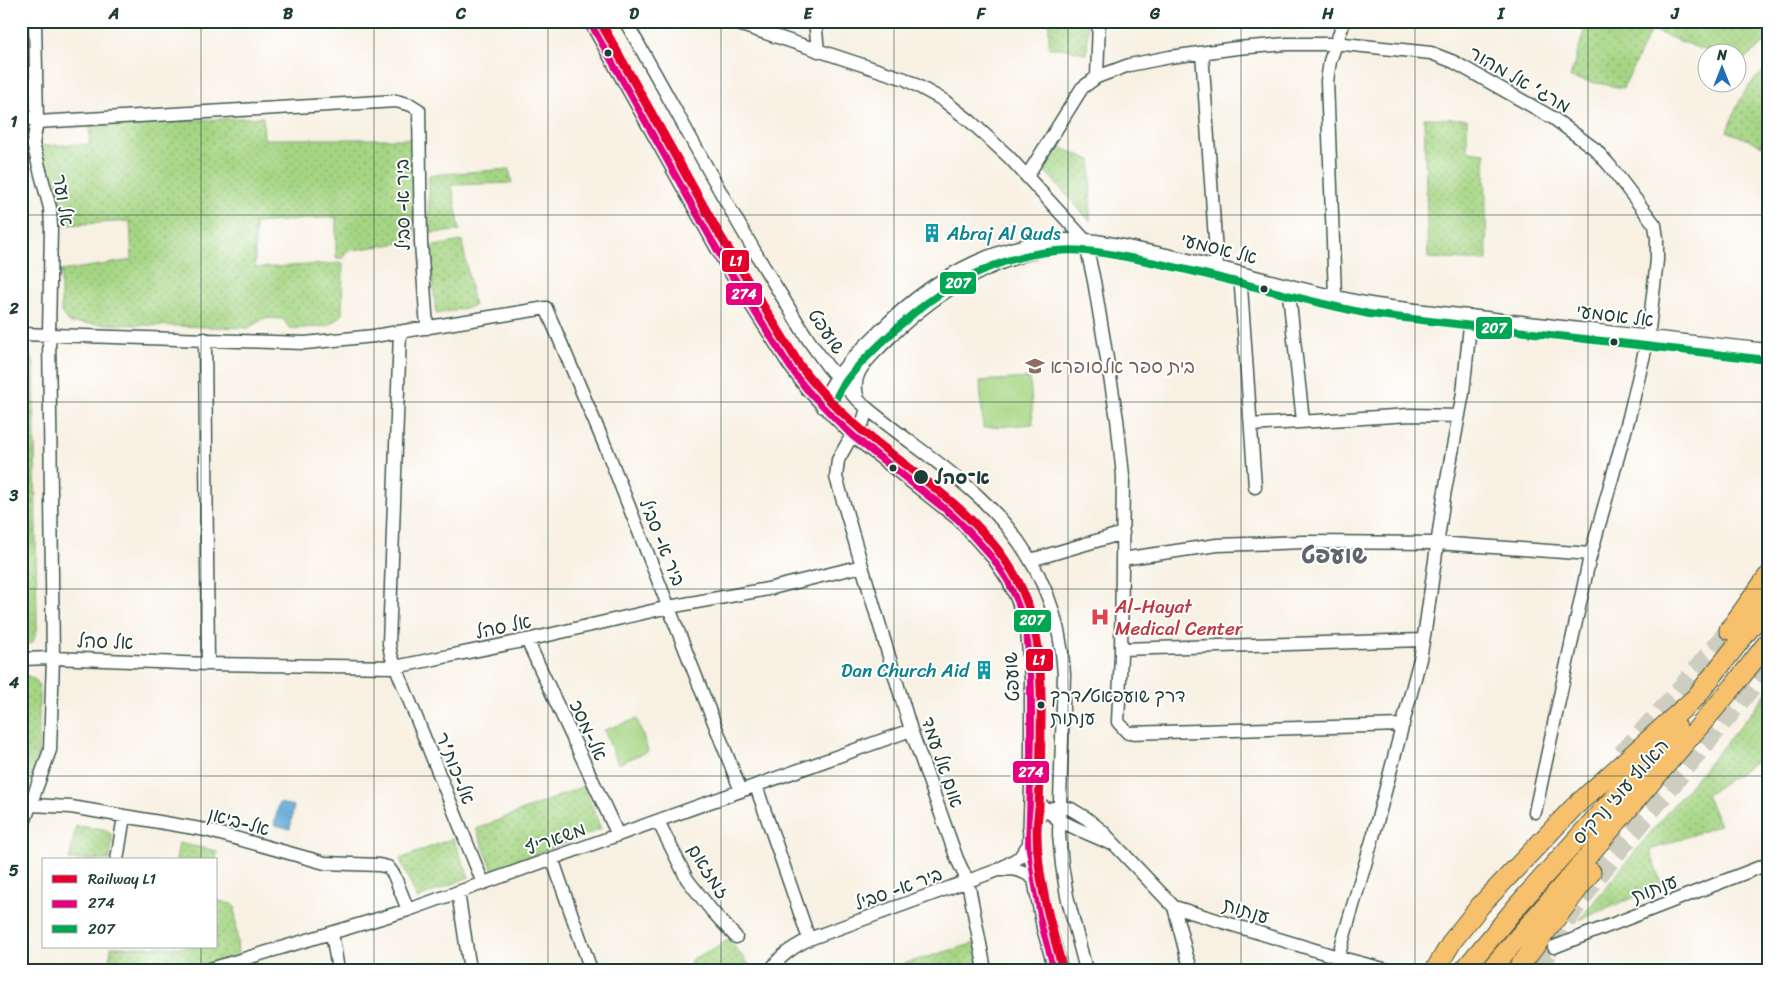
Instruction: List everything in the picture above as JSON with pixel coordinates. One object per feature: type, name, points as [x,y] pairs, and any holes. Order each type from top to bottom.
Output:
[{"type":"highway","points":[[1729,630],[1768,576]]},
{"type":"highway","points":[[1435,970],[1453,940],[1480,906],[1573,808],[1696,697],[1768,606]]},
{"type":"highway","name":"האלוף עוזי נרקיס","points":[[1464,970],[1518,905],[1676,729],[1726,668],[1768,606]]},
{"type":"highway","name":"האלוף עוזי נרקיס","points":[[1490,970],[1768,642]]},
{"type":"highway","points":[[1517,970],[1559,912],[1628,826],[1752,663]]},
{"type":"street","name":"אל וער","points":[[21,831],[50,750],[53,658],[49,334],[51,227],[50,208],[33,144],[37,122],[35,21]]},
{"type":"street","name":"שועפט","points":[[625,21],[757,257],[821,357],[862,404],[979,497],[1014,535],[1031,560],[1046,590],[1058,625],[1063,649],[1064,674],[1059,834],[1063,872],[1072,921],[1086,970]]},
{"type":"street","points":[[729,21],[905,80],[943,100],[970,121],[1027,176],[1085,240],[1094,281],[1117,420],[1123,476],[1121,650],[1118,722],[1128,733],[1403,725]]},
{"type":"street","points":[[815,21],[818,51]]},
{"type":"street","points":[[1097,77],[1099,21]]},
{"type":"street","points":[[1335,295],[1327,81],[1335,44],[1344,21]]},
{"type":"street","name":"שועפט","points":[[591,23],[730,272],[790,366],[807,389],[822,407],[852,435],[958,519],[994,559],[1008,580],[1018,601],[1027,631],[1030,652],[1031,786],[1029,844],[1043,928],[1055,970]]},
{"type":"street","name":"מרג' אל מהור","points":[[1027,176],[1082,88],[1097,77],[1129,65],[1202,53],[1287,44],[1335,44],[1431,54],[1454,62],[1553,118],[1595,149],[1610,166],[1655,225],[1657,260],[1648,338],[1629,417],[1591,554],[1535,812]]},
{"type":"street","points":[[1202,53],[1217,267]]},
{"type":"street","name":"ביר א- סביל","points":[[37,122],[396,101],[411,104],[419,110],[421,243],[427,328],[546,308],[606,448],[741,791]]},
{"type":"street","points":[[21,114],[37,122]]},
{"type":"street","points":[[822,407],[824,396],[837,377],[902,310],[940,280],[987,256],[1024,246],[1085,240]]},
{"type":"street","points":[[862,566],[836,477],[838,460],[852,435],[863,422],[862,404],[855,391],[856,379],[864,364],[909,318],[946,290],[974,274],[1034,252],[1085,240]]},
{"type":"street","name":"אל אסמעי","points":[[1085,240],[1171,255],[1370,304],[1648,338],[1768,350]]},
{"type":"street","points":[[1240,273],[1254,487]]},
{"type":"street","points":[[1288,285],[1304,421]]},
{"type":"street","points":[[1338,957],[1403,725],[1423,640],[1444,496],[1459,416],[1471,316]]},
{"type":"street","points":[[21,334],[305,343],[427,328]]},
{"type":"street","name":"אל-כות'ר","points":[[400,332],[389,644],[395,667],[483,883]]},
{"type":"street","points":[[205,339],[208,664]]},
{"type":"street","points":[[821,357],[830,360],[846,360],[858,355]]},
{"type":"street","points":[[1251,425],[1410,415],[1459,416]]},
{"type":"street","points":[[1031,560],[1123,533]]},
{"type":"street","points":[[1122,559],[1217,546],[1304,542],[1437,543],[1591,554]]},
{"type":"street","name":"אל סהל","points":[[21,659],[53,658],[208,664],[395,667],[527,640],[669,607],[768,588],[862,566]]},
{"type":"street","name":"אום אל עמד","points":[[862,566],[911,730],[957,859],[968,882],[985,970]]},
{"type":"street","name":"אל-מסכ","points":[[527,640],[618,835]]},
{"type":"street","points":[[1121,650],[1423,640]]},
{"type":"street","name":"משאריף","points":[[207,970],[408,910],[911,730]]},
{"type":"street","points":[[756,786],[809,939]]},
{"type":"street","points":[[1031,786],[1036,798],[1046,810],[1060,821],[1117,847]]},
{"type":"street","name":"אל-ביאן","points":[[31,805],[71,807],[206,830],[325,863],[388,867],[394,874],[408,910]]},
{"type":"street","points":[[1029,830],[1046,810],[1061,806],[1086,818],[1102,830],[1174,908],[1186,957],[1192,970]]},
{"type":"street","points":[[117,858],[124,816]]},
{"type":"street","name":"זמזאם","points":[[658,821],[688,879],[712,911],[736,937]]},
{"type":"street","name":"ביר א- סביל","points":[[771,970],[782,956],[809,939],[998,870],[1020,857],[1029,844]]},
{"type":"street","points":[[552,858],[591,970]]},
{"type":"street","name":"ענתות","points":[[1554,947],[1768,864]]},
{"type":"street","name":"ביר א- סביל","points":[[998,870],[1019,870],[1027,873],[1034,879]]},
{"type":"street","points":[[458,892],[470,970]]},
{"type":"street","name":"ענתות","points":[[1174,908],[1388,970]]},
{"type":"street","points":[[332,933],[338,970]]},
{"type":"green space","points":[[1049,21],[1088,21],[1087,54],[1063,48],[1049,48]]},
{"type":"green space","points":[[1591,21],[1739,21],[1768,28],[1768,40],[1746,58],[1746,42],[1696,42],[1696,47],[1651,30],[1623,88],[1570,78],[1584,31]]},
{"type":"green space","points":[[1768,68],[1768,148],[1727,131],[1742,96]]},
{"type":"green space","points":[[263,117],[264,139],[414,139],[414,241],[346,251],[344,258],[336,258],[336,217],[255,223],[255,268],[343,263],[342,315],[328,326],[290,329],[283,319],[265,318],[248,328],[69,323],[61,312],[61,271],[132,260],[130,221],[66,225],[56,186],[39,146],[89,144],[90,125]]},
{"type":"green space","points":[[1424,118],[1467,119],[1467,151],[1485,153],[1487,261],[1428,258]]},
{"type":"green space","points":[[1054,145],[1091,160],[1090,221],[1044,170]]},
{"type":"green space","points":[[509,169],[512,183],[452,185],[460,231],[428,233],[429,175]]},
{"type":"green space","points":[[462,241],[474,306],[436,314],[429,247]]},
{"type":"green space","points":[[21,351],[28,351],[34,363],[37,630],[33,642],[21,647]]},
{"type":"green space","points":[[1030,378],[1033,424],[983,428],[980,381]]},
{"type":"green space","points":[[21,676],[28,676],[37,681],[39,689],[39,742],[36,764],[21,802]]},
{"type":"green space","points":[[1768,690],[1768,754],[1706,795],[1720,825],[1650,850],[1662,886],[1579,920],[1753,711]]},
{"type":"green space","points":[[637,719],[648,751],[618,764],[604,730]]},
{"type":"green space","points":[[584,786],[601,829],[493,871],[476,829]]},
{"type":"green space","points":[[76,826],[104,829],[112,835],[110,858],[69,858]]},
{"type":"green space","points":[[453,838],[469,877],[417,899],[400,859]]},
{"type":"green space","points":[[179,843],[217,851],[216,858],[176,858]]},
{"type":"green space","points":[[218,901],[235,905],[238,957],[201,970],[108,970],[111,948],[218,948]]},
{"type":"green space","points":[[729,940],[751,967],[749,970],[690,970],[691,960]]},
{"type":"green space","points":[[975,943],[980,970],[882,970]]},
{"type":"water","points":[[279,803],[294,806],[290,829],[274,825]]},
{"type":"tunnel","points":[[1622,754],[1673,698],[1729,630]]},
{"type":"tunnel","points":[[1538,970],[1569,917],[1597,877],[1768,667]]},
{"type":"tunnel","points":[[1450,970],[1515,959],[1554,947]]},
{"type":"rail line","name":"L1","points":[[600,21],[718,232],[799,364],[823,394],[850,420],[962,511],[994,545],[1019,583],[1033,622],[1040,663],[1041,747],[1037,823],[1039,867],[1045,902],[1063,970]]},
{"type":"transit line","name":"274","points":[[590,21],[730,272],[790,366],[807,389],[852,435],[958,519],[994,559],[1008,580],[1018,601],[1027,631],[1031,678],[1029,844],[1043,928],[1055,970]]},
{"type":"transit line","name":"207","points":[[1065,967],[1048,905],[1040,858],[1040,677],[1036,634],[1024,593],[1015,573],[1003,554],[965,512],[877,442],[834,404],[853,372],[916,311],[953,286],[992,266],[1035,254],[1069,250],[1116,255],[1178,268],[1369,314],[1767,360]]},
{"type":"place","name":"Abraj Al Quds","points":[[932,233]]},
{"type":"place","name":"בית ספר אלסופרא","points":[[1035,366]]},
{"type":"place","name":"א־סהל","points":[[921,477]]},
{"type":"place","name":"Al-Hayat Medical Center","points":[[1100,617]]},
{"type":"place","name":"Dan Church Aid","points":[[984,670]]},
{"type":"place","name":"דרך שועפאט/דרך ענתות","points":[[1041,705]]},
{"type":"district","name":"שועפט","points":[[1334,555]]}]
